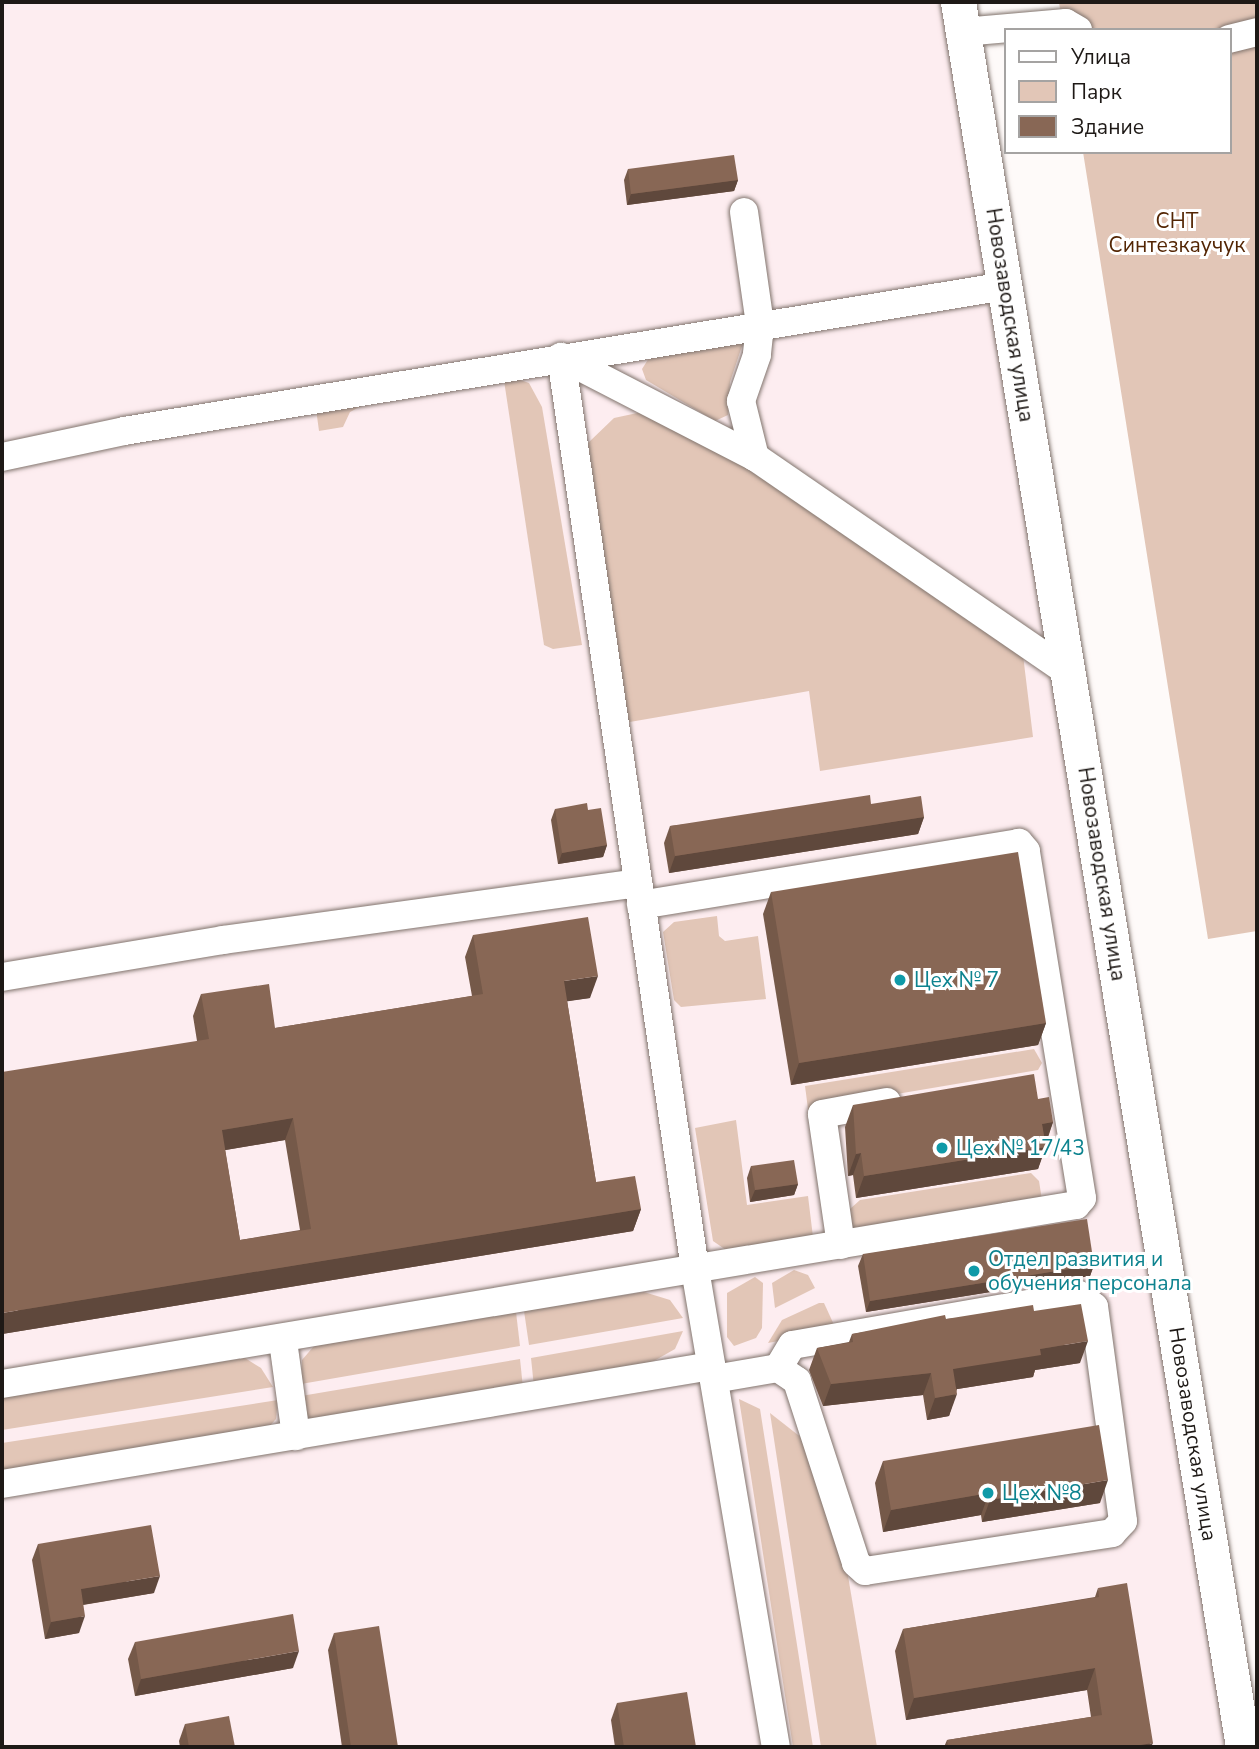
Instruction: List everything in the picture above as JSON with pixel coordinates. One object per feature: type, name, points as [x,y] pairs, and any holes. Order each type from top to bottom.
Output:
[{"type":"main road","name":"Новозаводская улица","points":[[961,17],[1243,1747]]},
{"type":"street","points":[[961,17],[1066,23],[1075,28]]},
{"type":"street","points":[[1231,38],[1257,32]]},
{"type":"street","points":[[744,212],[760,325],[757,355],[741,401],[755,457]]},
{"type":"street","points":[[2,457],[124,430],[1006,286]]},
{"type":"street","points":[[561,357],[755,457],[1069,673]]},
{"type":"street","points":[[561,357],[695,1269],[776,1747]]},
{"type":"street","points":[[2,977],[223,940],[639,894],[1019,844],[1026,851],[1049,1074],[1082,1198],[1076,1205],[283,1341],[2,1384]]},
{"type":"street","points":[[841,1245],[822,1114],[915,1097]]},
{"type":"street","points":[[2,1484],[712,1373],[778,1368],[797,1381],[856,1563],[865,1571],[1112,1533],[1123,1521],[1094,1307],[1079,1294],[792,1345],[778,1368]]},
{"type":"street","points":[[283,1341],[296,1436]]},
{"type":"shaded area","points":[[2,2],[958,2],[1226,1747],[2,1747]]},
{"type":"green space","name":"СНТ Синтезкаучук","points":[[1059,2],[1257,2],[1257,931],[1208,939],[1083,154],[1231,154],[1231,28],[1063,28]]},
{"type":"green space","points":[[743,343],[730,382],[728,415],[715,421],[646,380],[642,369],[649,358]]},
{"type":"green space","points":[[503,374],[529,383],[542,407],[582,645],[553,649],[544,645]]},
{"type":"green space","points":[[371,401],[350,412],[343,427],[319,431],[316,409]]},
{"type":"green space","points":[[642,412],[735,461],[1013,641],[1023,655],[1033,737],[820,771],[809,691],[624,723],[588,443],[614,418]]},
{"type":"green space","points":[[717,916],[719,936],[725,941],[758,936],[766,999],[681,1007],[674,1000],[663,932],[674,922]]},
{"type":"green space","points":[[1034,1049],[1042,1063],[1038,1070],[808,1109],[805,1086]]},
{"type":"green space","points":[[736,1120],[747,1205],[808,1196],[813,1237],[726,1250],[713,1241],[695,1128]]},
{"type":"green space","points":[[1031,1173],[1039,1181],[1042,1200],[853,1229],[850,1209],[860,1200]]},
{"type":"green space","points":[[794,1270],[808,1275],[815,1288],[775,1308],[772,1283]]},
{"type":"green space","points":[[755,1277],[763,1283],[762,1328],[756,1338],[734,1346],[727,1337],[727,1293]]},
{"type":"green space","points":[[644,1292],[670,1300],[683,1318],[529,1345],[524,1311]]},
{"type":"green space","points":[[824,1303],[835,1327],[831,1331],[768,1343],[782,1320]]},
{"type":"green space","points":[[516,1312],[520,1346],[301,1384],[302,1360],[314,1346]]},
{"type":"green space","points":[[683,1331],[675,1349],[645,1366],[534,1387],[531,1358]]},
{"type":"green space","points":[[245,1358],[261,1368],[273,1387],[2,1430],[2,1397]]},
{"type":"green space","points":[[520,1359],[523,1388],[309,1421],[304,1415],[301,1396]]},
{"type":"green space","points":[[739,1399],[760,1409],[813,1747],[793,1747]]},
{"type":"green space","points":[[278,1400],[276,1419],[267,1429],[2,1471],[2,1443]]},
{"type":"green space","points":[[770,1413],[807,1442],[848,1576],[877,1747],[821,1747]]},
{"type":"building","points":[[734,155],[738,180],[631,194],[628,169]]},
{"type":"building","points":[[870,795],[871,804],[921,796],[924,817],[675,856],[670,826]]},
{"type":"building","points":[[587,803],[588,810],[601,808],[607,845],[562,853],[555,809]]},
{"type":"building","name":"Цех № 7","points":[[1018,852],[1046,1023],[799,1063],[771,892]]},
{"type":"building","points":[[588,917],[598,976],[564,981],[596,1182],[635,1176],[641,1209],[2,1313],[2,1072],[209,1039],[201,994],[269,984],[275,1028],[483,994],[473,935]],"holes":[[[293,1118],[311,1229],[240,1240],[222,1130]]]},
{"type":"building","name":"Цех № 17/43","points":[[1034,1074],[1038,1099],[1049,1097],[1053,1122],[1042,1124],[1046,1147],[864,1176],[861,1153],[856,1154],[853,1105]]},
{"type":"building","points":[[794,1160],[798,1184],[755,1190],[751,1166]]},
{"type":"building","name":"Отдел развития и обучения персонала","points":[[1087,1219],[1094,1265],[870,1301],[863,1254]]},
{"type":"building","points":[[1081,1304],[1088,1341],[1040,1349],[1041,1355],[953,1369],[957,1394],[935,1398],[931,1373],[831,1384],[817,1348],[853,1342],[852,1334],[945,1315],[946,1319],[1033,1305],[1034,1311]]},
{"type":"building","points":[[1099,1425],[1108,1480],[990,1500],[989,1493],[891,1510],[883,1461]]},
{"type":"building","points":[[151,1525],[160,1576],[81,1589],[85,1616],[51,1622],[38,1544]]},
{"type":"building","points":[[1127,1583],[1153,1743],[1127,1747],[948,1747],[947,1740],[1102,1715],[1095,1668],[914,1698],[903,1629],[1099,1597],[1098,1588]]},
{"type":"building","points":[[293,1614],[299,1651],[141,1679],[135,1642]]},
{"type":"building","points":[[379,1626],[398,1747],[351,1747],[334,1633]]},
{"type":"building","points":[[687,1692],[696,1747],[624,1747],[617,1703]]},
{"type":"building","points":[[229,1716],[235,1747],[189,1747],[185,1724]]},
{"type":"place","name":"Цех № 7","points":[[900,980]]},
{"type":"place","name":"Цех № 17/43","points":[[942,1148]]},
{"type":"place","name":"Отдел развития и обучения персонала","points":[[974,1271]]},
{"type":"place","name":"Цех №8","points":[[988,1493]]}]
